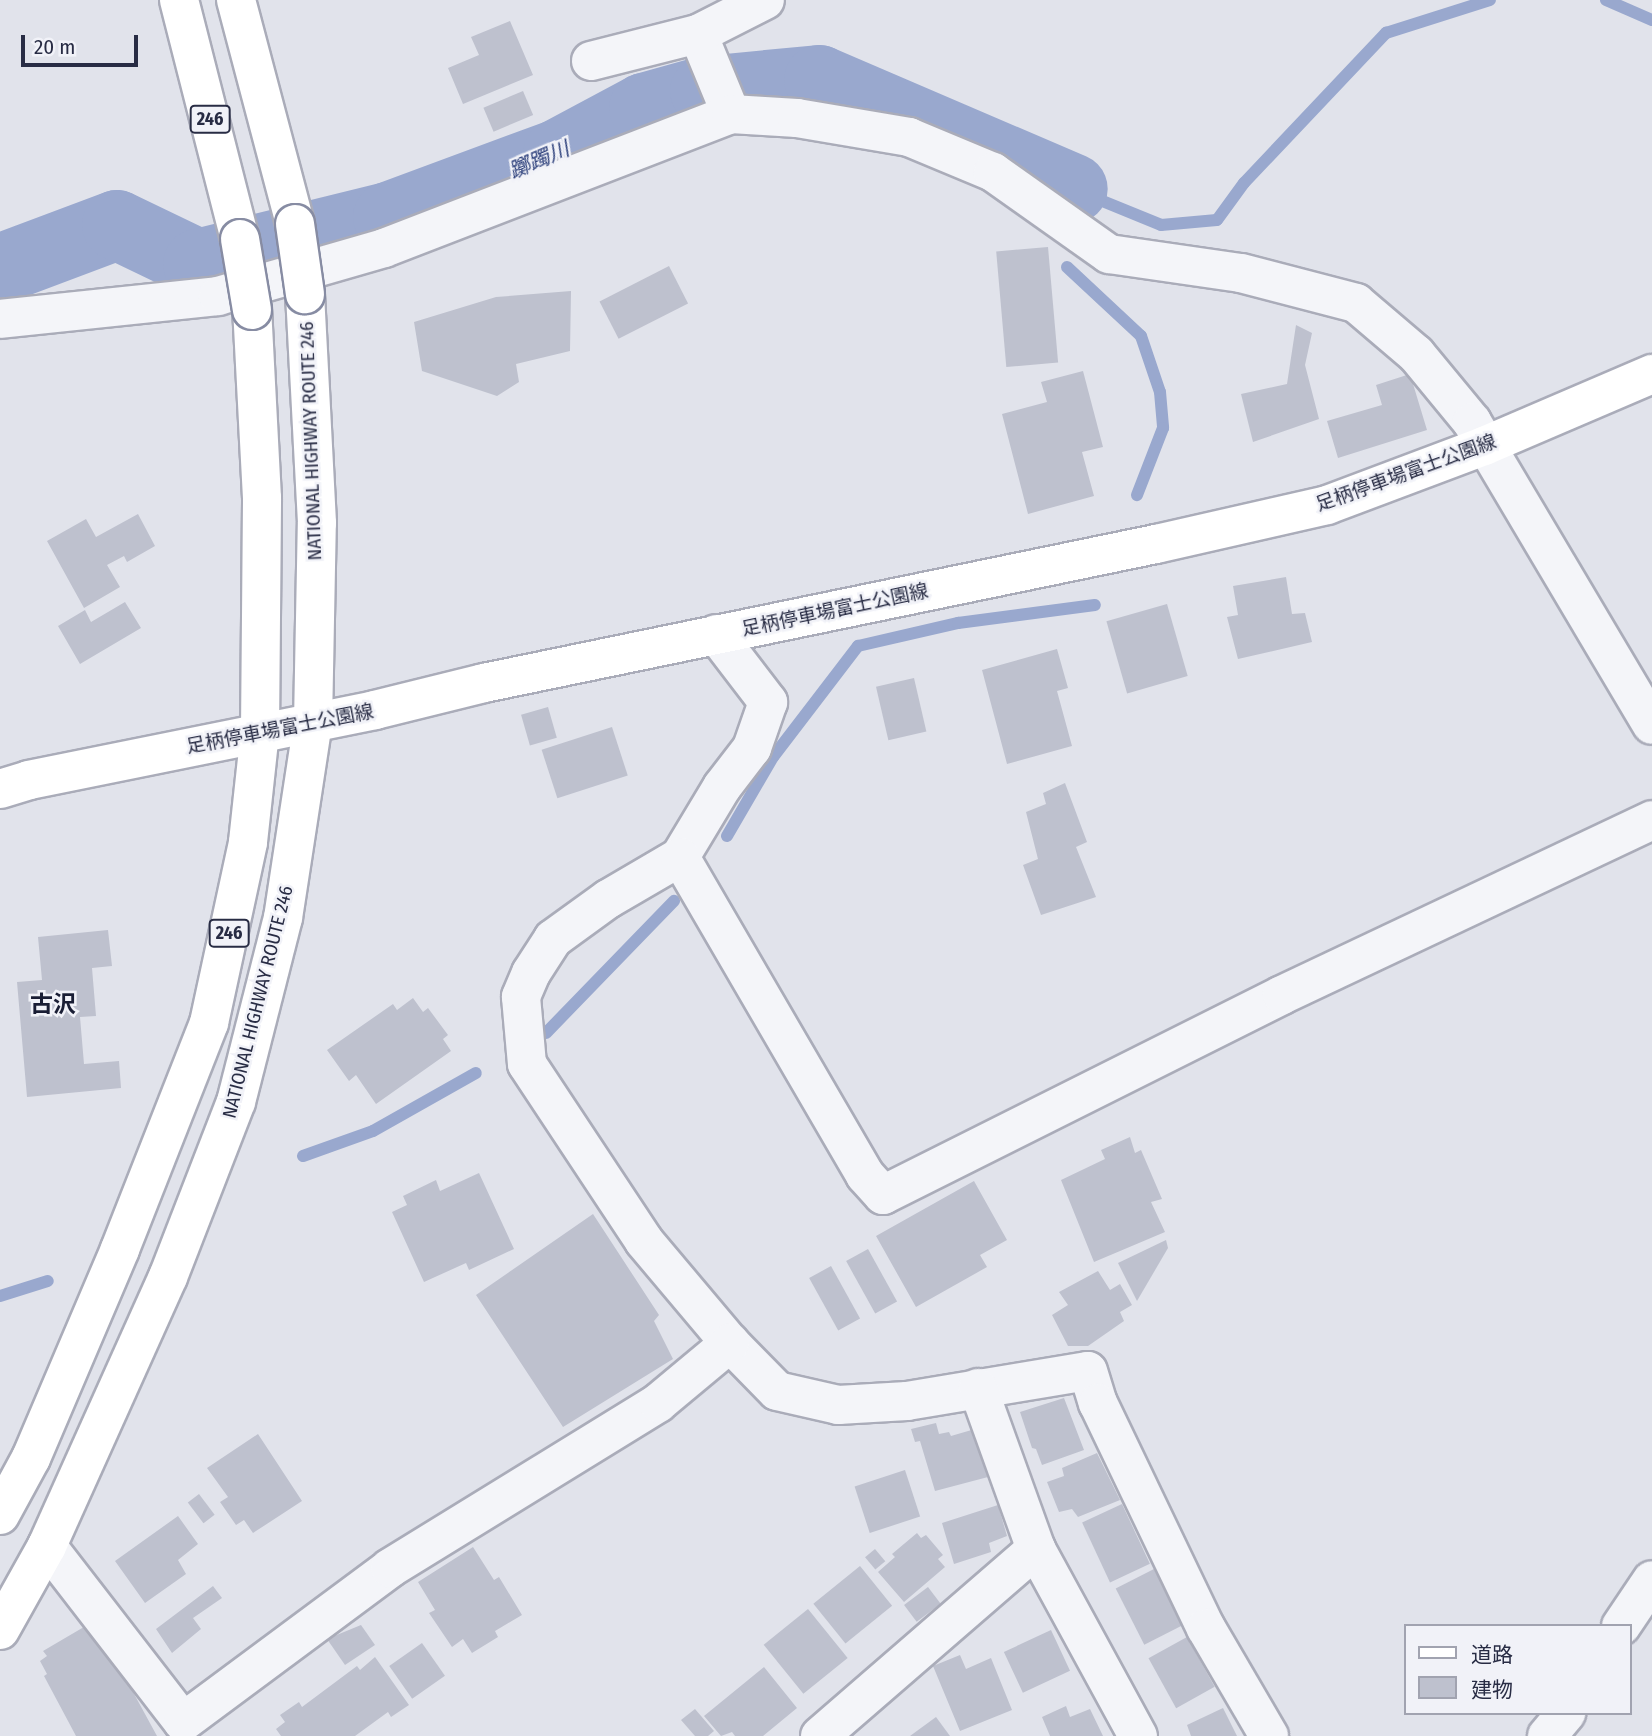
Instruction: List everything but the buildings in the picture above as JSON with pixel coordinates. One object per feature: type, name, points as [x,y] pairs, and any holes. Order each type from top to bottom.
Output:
[{"type":"main road","name":"246","points":[[0,1515],[30,1458],[120,1249],[209,1023],[248,842],[260,732],[262,498],[252,310],[240,239],[179,0]]},
{"type":"main road","name":"NATIONAL HIGHWAY ROUTE 246","points":[[0,1630],[47,1546],[168,1277],[236,1102],[283,918],[313,723],[317,523],[305,294],[295,225],[236,0]]},
{"type":"main road","name":"足柄停車場富士公園線","points":[[0,789],[29,780],[313,723],[484,683],[1156,544],[1327,505],[1484,446],[1652,373]]},
{"type":"street","points":[[591,61],[698,34],[765,0]]},
{"type":"street","points":[[698,34],[731,114]]},
{"type":"street","points":[[0,319],[219,296],[384,248],[731,114],[797,118],[909,137],[993,172],[1109,254],[1241,272],[1356,303],[1416,354],[1472,422],[1652,725]]},
{"type":"street","points":[[716,634],[768,702],[752,748],[722,787],[680,858],[608,899],[552,939],[531,972],[521,997],[527,1064],[644,1241],[730,1343],[777,1391],[838,1405],[950,1396],[978,1388],[1088,1371],[1098,1403],[1206,1628],[1269,1736]]},
{"type":"street","points":[[680,858],[865,1175],[883,1195],[1282,995],[1652,820]]},
{"type":"street","points":[[47,1546],[183,1722],[390,1568],[658,1403],[730,1343]]},
{"type":"street","points":[[978,1388],[1036,1549],[1138,1736]]},
{"type":"street","points":[[820,1736],[1036,1549]]},
{"type":"street","points":[[1622,1624],[1652,1580]]},
{"type":"street","points":[[1547,1736],[1564,1715]]},
{"type":"waterway","points":[[1073,189],[1161,225],[1217,220],[1244,183],[1386,33],[1490,0]]},
{"type":"waterway","points":[[1606,0],[1652,20]]},
{"type":"waterway","name":"躑躅川","points":[[0,269],[117,225],[198,264],[388,217],[558,154],[644,108],[705,91],[819,80],[1073,189]]},
{"type":"waterway","points":[[1067,267],[1141,336],[1160,392],[1163,428],[1137,495]]},
{"type":"waterway","points":[[727,836],[773,757],[858,646],[958,623],[1095,605]]},
{"type":"waterway","points":[[546,1033],[674,901]]},
{"type":"waterway","points":[[303,1156],[373,1131],[476,1073]]},
{"type":"waterway","points":[[0,1296],[48,1281]]},
{"type":"district","name":"古沢","points":[[53,1004]]}]
